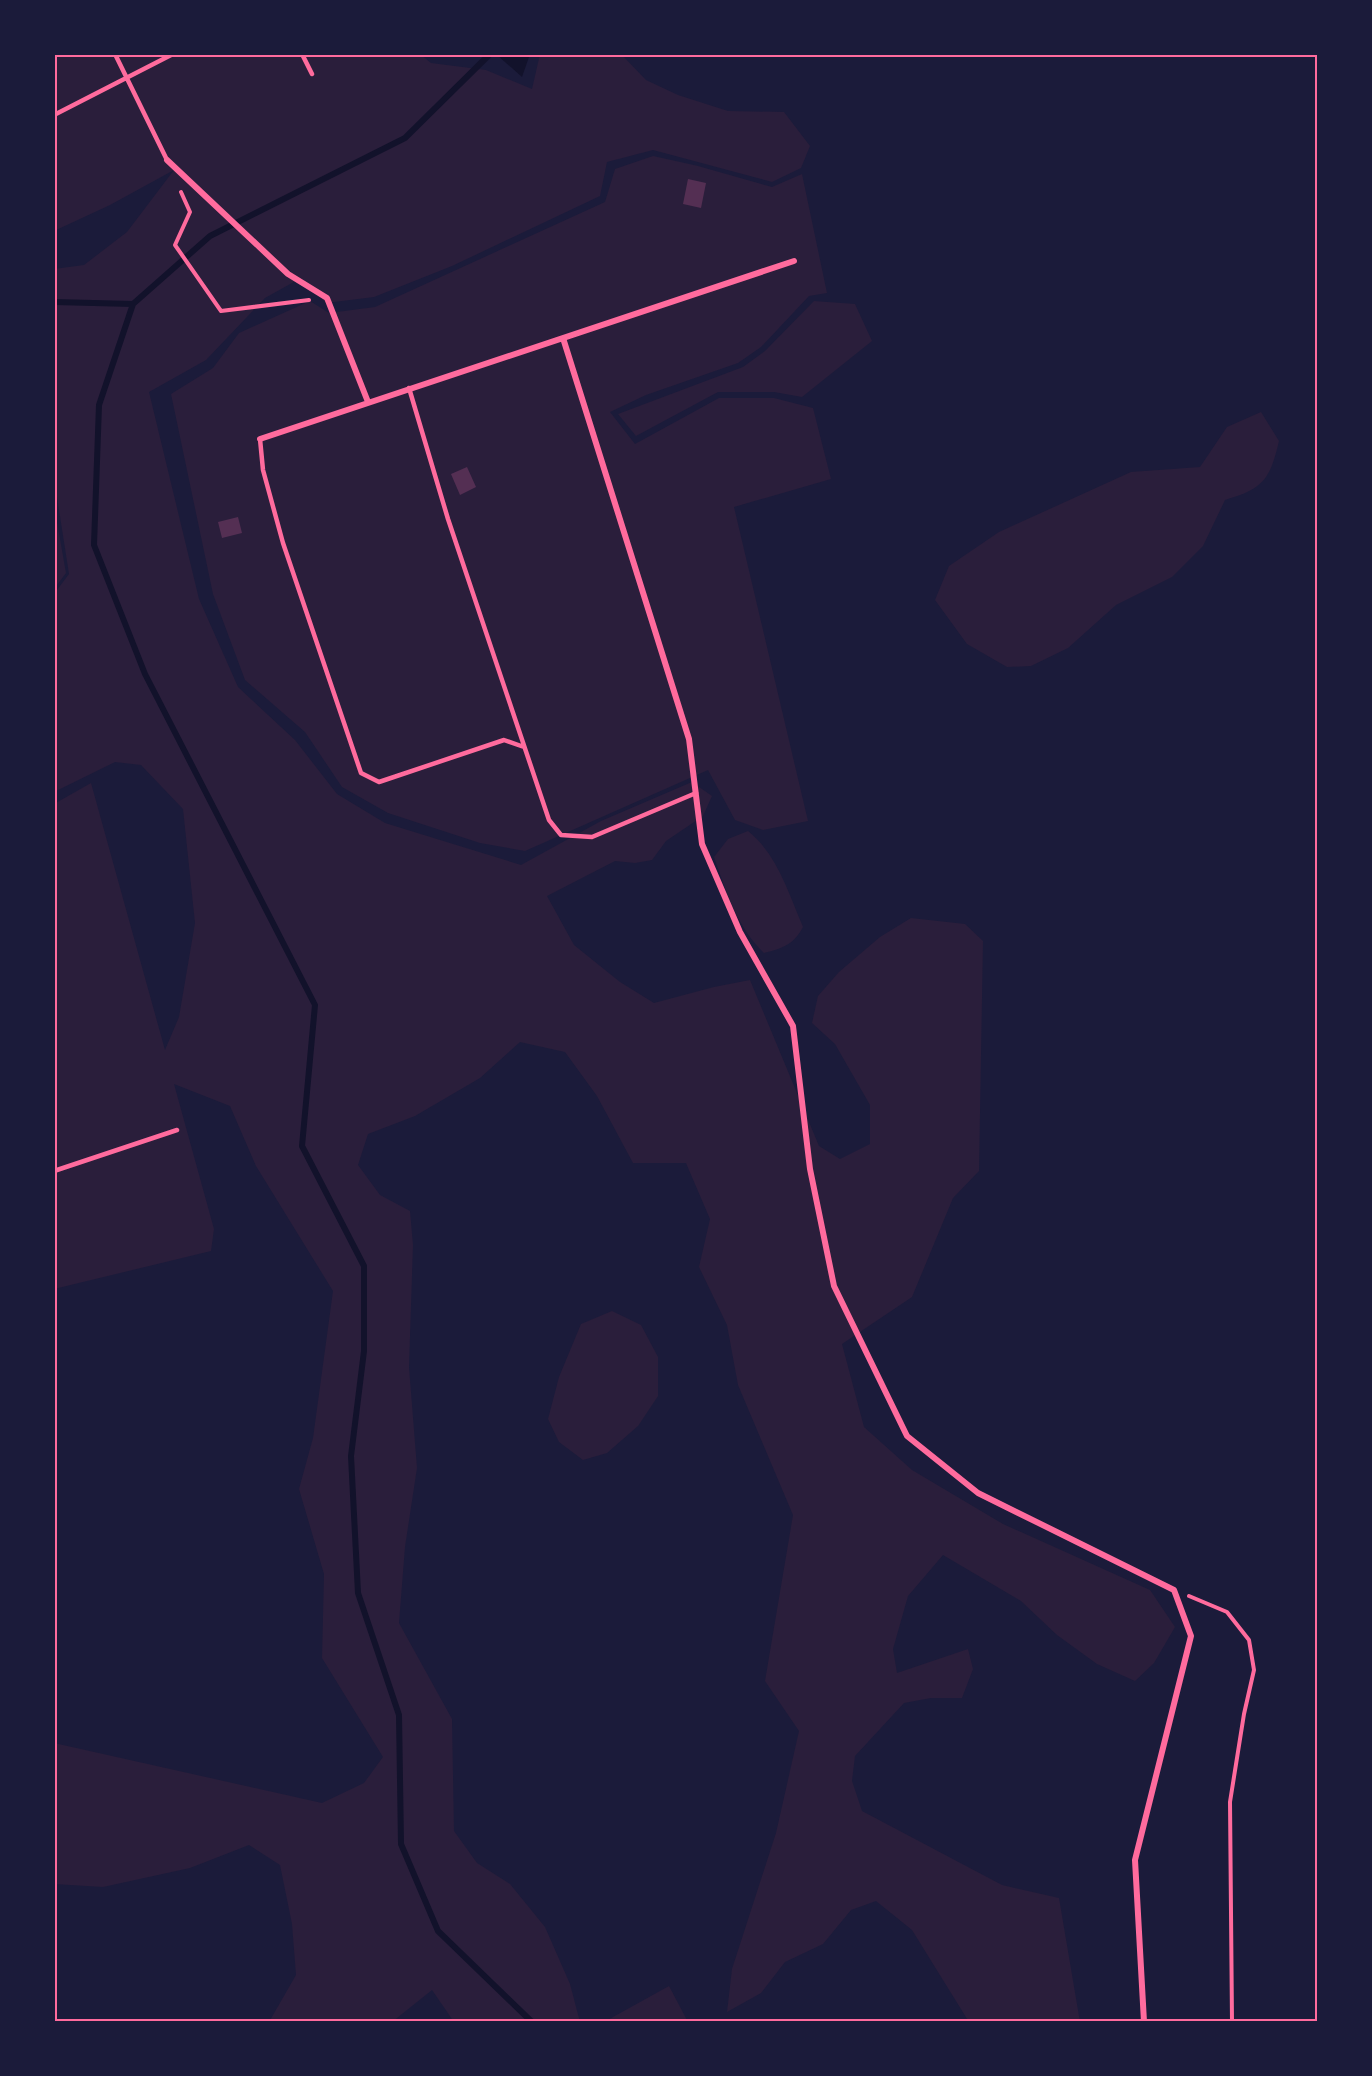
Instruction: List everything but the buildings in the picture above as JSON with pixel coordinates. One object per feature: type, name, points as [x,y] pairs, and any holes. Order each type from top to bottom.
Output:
[{"type":"street","points":[[167,160],[288,274],[327,298],[368,402]]},
{"type":"street","points":[[260,439],[794,261]]},
{"type":"street","points":[[563,338],[689,739],[702,844],[740,932],[793,1026],[810,1169],[834,1286],[907,1436],[978,1493],[1174,1590],[1191,1636],[1135,1860],[1144,2022]]},
{"type":"lane","points":[[115,54],[167,160]]},
{"type":"lane","points":[[54,115],[173,54]]},
{"type":"lane","points":[[302,54],[312,74]]},
{"type":"lane","points":[[409,388],[448,519],[549,820],[561,835],[592,837],[696,793]]},
{"type":"lane","points":[[260,439],[263,470],[283,543],[361,773],[379,782],[504,740],[524,747]]},
{"type":"lane","points":[[54,1171],[177,1130]]},
{"type":"path","points":[[167,160],[190,212],[175,245],[221,310],[327,298]]},
{"type":"path","points":[[1174,1590],[1227,1612],[1249,1640],[1254,1670],[1244,1714],[1230,1802],[1232,2022]]},
{"type":"shaded area","points":[[54,54],[420,54],[431,63],[486,70],[532,89],[540,54],[621,54],[646,80],[678,95],[728,111],[784,112],[810,146],[801,168],[772,182],[653,150],[607,162],[600,196],[452,266],[374,297],[326,303],[301,278],[265,298],[206,360],[149,392],[199,599],[238,687],[295,740],[337,794],[385,823],[521,865],[601,821],[692,782],[712,796],[703,816],[666,841],[652,860],[635,863],[615,861],[547,896],[574,945],[620,982],[654,1003],[750,980],[819,1146],[840,1159],[870,1144],[870,1105],[835,1044],[812,1023],[818,996],[839,972],[880,937],[911,918],[965,924],[983,941],[979,1171],[953,1198],[912,1297],[842,1344],[864,1427],[912,1470],[1003,1524],[1150,1590],[1175,1627],[1154,1663],[1135,1681],[1097,1664],[1057,1635],[1021,1601],[943,1555],[908,1596],[893,1649],[897,1673],[968,1649],[973,1669],[962,1698],[931,1698],[904,1703],[855,1756],[852,1781],[862,1811],[1002,1885],[1059,1898],[1080,2022],[969,2022],[912,1930],[876,1901],[851,1910],[823,1944],[785,1962],[761,1993],[727,2012],[732,1969],[776,1833],[799,1731],[765,1681],[793,1515],[738,1385],[727,1325],[699,1267],[710,1219],[686,1163],[633,1163],[597,1096],[565,1052],[520,1042],[480,1078],[415,1116],[368,1134],[358,1165],[380,1195],[410,1211],[413,1245],[409,1367],[417,1468],[405,1547],[399,1623],[452,1719],[454,1831],[477,1863],[510,1884],[545,1927],[570,1984],[580,2022],[454,2022],[432,1990],[392,2022],[269,2022],[296,1975],[292,1924],[280,1865],[249,1845],[190,1868],[103,1887],[54,1884],[54,1743],[322,1803],[364,1783],[383,1757],[322,1658],[324,1574],[299,1489],[313,1438],[333,1291],[256,1166],[230,1106],[174,1084],[214,1229],[211,1251],[54,1289],[54,804],[91,783],[165,1050],[179,1017],[195,923],[183,809],[141,765],[115,762],[54,792],[54,594],[69,574],[54,478],[54,269],[84,265],[127,232],[174,170],[110,205],[54,231]]},
{"type":"shaded area","points":[[496,54],[530,54],[522,77]]},
{"type":"shaded area","points":[[653,156],[772,187],[802,174],[827,293],[809,296],[761,347],[738,363],[646,395],[610,412],[635,444],[719,398],[774,398],[813,408],[831,479],[734,507],[808,821],[763,830],[735,820],[708,770],[525,851],[480,843],[388,813],[342,787],[305,732],[245,680],[213,594],[171,394],[213,368],[239,333],[310,301],[329,313],[375,307],[605,202],[615,169]]},
{"type":"shaded area","points":[[814,301],[855,304],[872,341],[802,397],[774,392],[718,392],[636,436],[618,414],[743,367],[765,351]]},
{"type":"shaded area","points":[[1261,412],[1279,441],[1272,465],[1263,481],[1249,491],[1225,500],[1203,546],[1172,577],[1116,605],[1068,648],[1031,666],[1007,667],[967,644],[935,600],[949,566],[999,532],[1131,472],[1200,467],[1227,427]]},
{"type":"shaded area","points":[[54,505],[66,573],[54,589]]},
{"type":"shaded area","points":[[748,831],[767,851],[774,863],[803,927],[796,938],[788,944],[764,953],[739,920],[714,857],[728,839]]},
{"type":"shaded area","points":[[612,1311],[641,1325],[658,1357],[658,1396],[638,1426],[607,1453],[583,1460],[559,1442],[548,1419],[559,1377],[581,1324]]},
{"type":"shaded area","points":[[669,1986],[688,2022],[604,2022]]},
{"type":"waterway","points":[[490,54],[405,138],[210,236],[133,304],[99,405],[94,545],[145,674],[315,1005],[302,1146],[364,1266],[364,1351],[351,1456],[358,1593],[399,1715],[401,1844],[438,1931],[532,2022]]},
{"type":"waterway","points":[[54,302],[133,304]]}]
